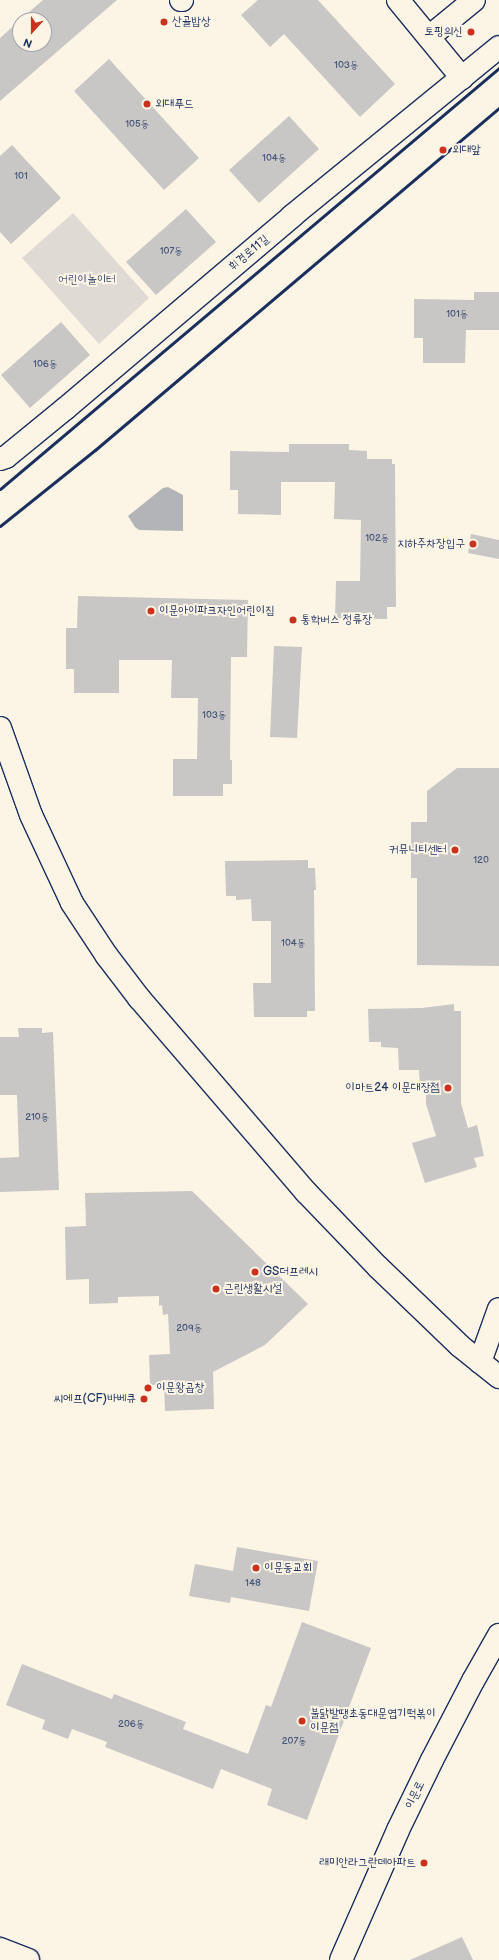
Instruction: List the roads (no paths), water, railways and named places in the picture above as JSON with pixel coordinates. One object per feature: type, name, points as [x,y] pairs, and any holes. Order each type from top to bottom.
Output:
[{"type":"street","points":[[398,0],[462,78]]},
{"type":"street","points":[[429,37],[474,0]]},
{"type":"street","name":"휘경로11길","points":[[0,459],[6,457],[66,408],[292,216],[499,47]]},
{"type":"street","points":[[0,728],[31,815],[72,903],[107,956],[139,998],[306,1192],[384,1272],[460,1346],[499,1377]]},
{"type":"street","points":[[480,1362],[499,1309]]},
{"type":"street","name":"이문로","points":[[341,1960],[398,1830],[428,1767],[499,1635]]},
{"type":"street","points":[[0,1949],[28,1960]]},
{"type":"railway","points":[[0,489],[499,68]]},
{"type":"railway","points":[[0,526],[95,450],[499,108]]},
{"type":"place","name":"산골밥상","points":[[164,22]]},
{"type":"place","name":"토핑의신","points":[[471,32]]},
{"type":"place","name":"외대푸드","points":[[147,104]]},
{"type":"place","name":"외대앞","points":[[443,150]]},
{"type":"place","name":"지하주차장입구","points":[[473,544]]},
{"type":"place","name":"이문아이파크자인어린이집","points":[[151,611]]},
{"type":"place","name":"통학버스 정류장","points":[[293,620]]},
{"type":"place","name":"커뮤니티센터","points":[[455,850]]},
{"type":"place","name":"이마트24 이문대장점","points":[[448,1088]]},
{"type":"place","name":"GS더프레시","points":[[255,1272]]},
{"type":"place","name":"근린생활시설","points":[[216,1289]]},
{"type":"place","name":"이문왕곱창","points":[[148,1388]]},
{"type":"place","name":"씨에프(CF)바베큐","points":[[144,1399]]},
{"type":"place","name":"이문동교회","points":[[256,1568]]},
{"type":"place","name":"불닭발땡초동대문엽기떡볶이 이문점","points":[[302,1721]]},
{"type":"place","name":"래미안라그란데아파트","points":[[424,1863]]},
{"type":"park label","name":"어린이놀이터","points":[[87,280]]}]
